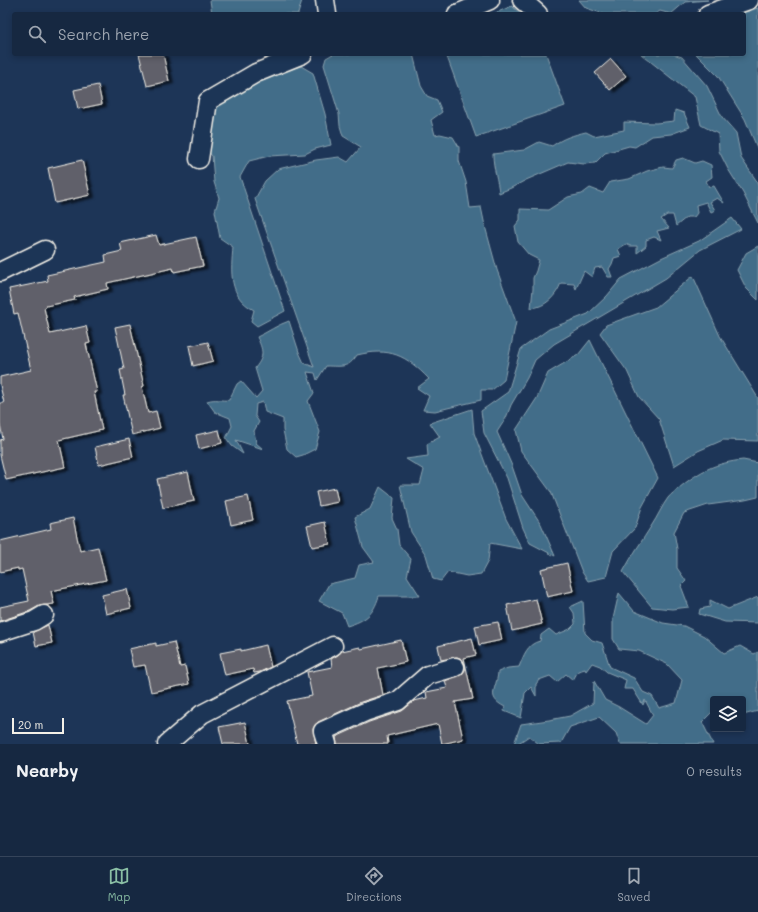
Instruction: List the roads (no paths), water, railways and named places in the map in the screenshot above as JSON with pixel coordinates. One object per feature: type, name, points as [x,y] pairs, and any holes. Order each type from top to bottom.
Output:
[{"type":"street","points":[[325,0],[327,12]]},
{"type":"street","points":[[462,12],[490,0]]},
{"type":"street","points":[[522,0],[536,12]]},
{"type":"street","points":[[714,12],[749,0]]},
{"type":"street","points":[[199,159],[208,101],[256,73],[299,56]]},
{"type":"street","points":[[0,272],[45,250]]},
{"type":"street","points":[[0,632],[34,621],[44,615]]},
{"type":"street","points":[[167,744],[202,714],[333,646]]},
{"type":"street","points":[[327,744],[323,731],[365,712],[398,701],[428,675],[455,667]]},
{"type":"water","points":[[210,0],[302,0],[299,12],[212,12]]},
{"type":"water","points":[[579,0],[708,0],[685,2],[673,12],[598,12],[586,8]]},
{"type":"water","points":[[512,6],[519,12],[498,12]]},
{"type":"water","points":[[758,8],[758,150],[745,119],[718,76],[698,56],[746,56],[745,12]]},
{"type":"water","points":[[330,56],[414,56],[421,86],[427,96],[437,100],[442,112],[431,120],[435,135],[440,134],[453,137],[459,147],[459,161],[466,182],[470,208],[481,207],[497,270],[516,322],[504,380],[492,390],[481,390],[481,400],[435,411],[423,410],[429,396],[417,388],[429,379],[413,364],[397,355],[388,353],[379,352],[357,355],[347,365],[326,366],[317,380],[315,373],[307,372],[314,393],[308,401],[320,432],[315,449],[296,457],[287,449],[283,430],[283,419],[265,412],[263,402],[256,404],[255,416],[259,422],[254,431],[256,443],[263,449],[236,440],[243,454],[232,446],[226,438],[232,426],[230,418],[215,412],[207,401],[229,400],[237,384],[241,381],[256,398],[262,391],[255,368],[262,356],[262,349],[257,337],[280,324],[289,321],[304,363],[314,367],[255,199],[265,181],[278,169],[316,160],[339,157],[348,162],[361,147],[343,136],[339,114],[324,65],[326,58]]},
{"type":"water","points":[[447,56],[547,56],[565,106],[476,137]]},
{"type":"water","points":[[644,56],[682,57],[707,86],[722,117],[736,133],[741,158],[756,180],[758,186],[758,223],[719,151],[718,134],[701,125],[695,97]]},
{"type":"water","points":[[301,66],[313,73],[325,114],[331,145],[315,149],[305,154],[269,156],[249,161],[240,177],[285,311],[257,326],[251,321],[254,310],[239,298],[235,291],[232,274],[233,247],[220,238],[215,211],[219,198],[214,182],[212,156],[203,145],[201,125],[218,103],[256,78]]},
{"type":"water","points":[[675,110],[684,113],[690,127],[671,134],[652,136],[635,147],[629,146],[605,153],[595,163],[584,164],[568,162],[499,193],[493,154],[524,150],[539,142],[552,146],[568,137],[586,132],[594,136],[624,130],[624,122],[656,123],[674,121]]},
{"type":"water","points":[[683,158],[695,163],[702,161],[711,165],[712,177],[706,181],[709,187],[714,186],[724,203],[717,198],[710,202],[715,210],[711,212],[706,202],[696,205],[697,213],[694,217],[687,217],[676,226],[673,215],[667,215],[661,219],[669,228],[657,231],[661,240],[654,237],[646,240],[646,246],[637,253],[637,246],[630,246],[626,244],[618,249],[621,256],[614,258],[609,269],[612,277],[608,277],[602,267],[595,268],[592,277],[584,271],[576,289],[574,284],[561,283],[550,300],[541,306],[531,308],[533,278],[539,260],[529,255],[518,242],[515,226],[520,220],[520,209],[548,210],[568,197],[582,194],[590,188],[603,193],[610,182],[629,179],[647,171],[663,167],[672,168],[676,160]]},
{"type":"water","points":[[732,218],[741,229],[700,250],[666,278],[554,344],[535,360],[527,378],[511,405],[506,418],[497,432],[512,466],[522,495],[541,524],[555,556],[530,543],[523,528],[507,478],[484,433],[481,411],[508,392],[521,349],[549,329],[588,314],[607,296],[621,279],[661,258],[699,241]]},
{"type":"water","points":[[758,246],[758,300],[746,288],[737,270],[746,253]]},
{"type":"water","points":[[693,276],[720,336],[758,398],[758,441],[723,440],[698,451],[674,466],[659,419],[639,397],[627,371],[600,333],[606,325],[656,307]]},
{"type":"water","points":[[590,340],[658,478],[642,507],[635,528],[613,551],[606,577],[588,581],[582,572],[551,492],[521,451],[516,430],[537,398],[548,373],[578,355]]},
{"type":"water","points":[[472,409],[474,433],[506,519],[522,549],[490,543],[488,561],[481,574],[467,576],[448,572],[441,581],[433,579],[426,555],[411,532],[400,485],[420,485],[424,470],[406,459],[428,456],[427,444],[440,437],[430,423]]},
{"type":"water","points":[[743,460],[758,463],[758,497],[708,505],[684,513],[674,532],[677,549],[677,568],[686,581],[681,586],[689,607],[672,609],[652,607],[623,572],[633,554],[664,504],[672,494],[694,476],[709,468],[733,461]]},
{"type":"water","points":[[380,487],[394,498],[392,518],[397,529],[399,545],[411,559],[407,576],[420,596],[379,596],[374,608],[368,616],[347,626],[342,613],[319,601],[329,584],[355,578],[359,565],[374,562],[363,547],[355,517],[370,509]]},
{"type":"water","points":[[619,593],[634,611],[663,623],[684,626],[704,636],[724,653],[740,646],[754,654],[758,652],[758,711],[746,714],[746,696],[710,696],[710,714],[702,722],[713,744],[620,744],[616,733],[599,717],[570,727],[561,743],[539,744],[529,736],[517,744],[514,744],[521,724],[570,716],[593,703],[594,681],[605,700],[646,724],[653,715],[645,700],[643,705],[633,689],[624,689],[626,680],[607,672],[600,666],[592,663],[586,671],[585,669],[578,671],[573,680],[566,674],[557,682],[550,676],[539,680],[536,684],[536,696],[531,687],[525,693],[521,718],[504,711],[505,707],[495,700],[494,692],[498,672],[508,668],[519,667],[524,654],[529,647],[540,641],[541,635],[549,629],[556,635],[570,629],[575,624],[574,613],[570,607],[583,601],[585,633],[592,640],[602,643],[610,667],[634,678],[643,692],[652,696],[659,708],[676,703],[682,680],[667,664],[639,651],[619,649],[613,639],[613,619]]},
{"type":"water","points":[[758,597],[758,623],[725,622],[699,614],[700,609],[710,607],[710,600],[728,609]]}]
